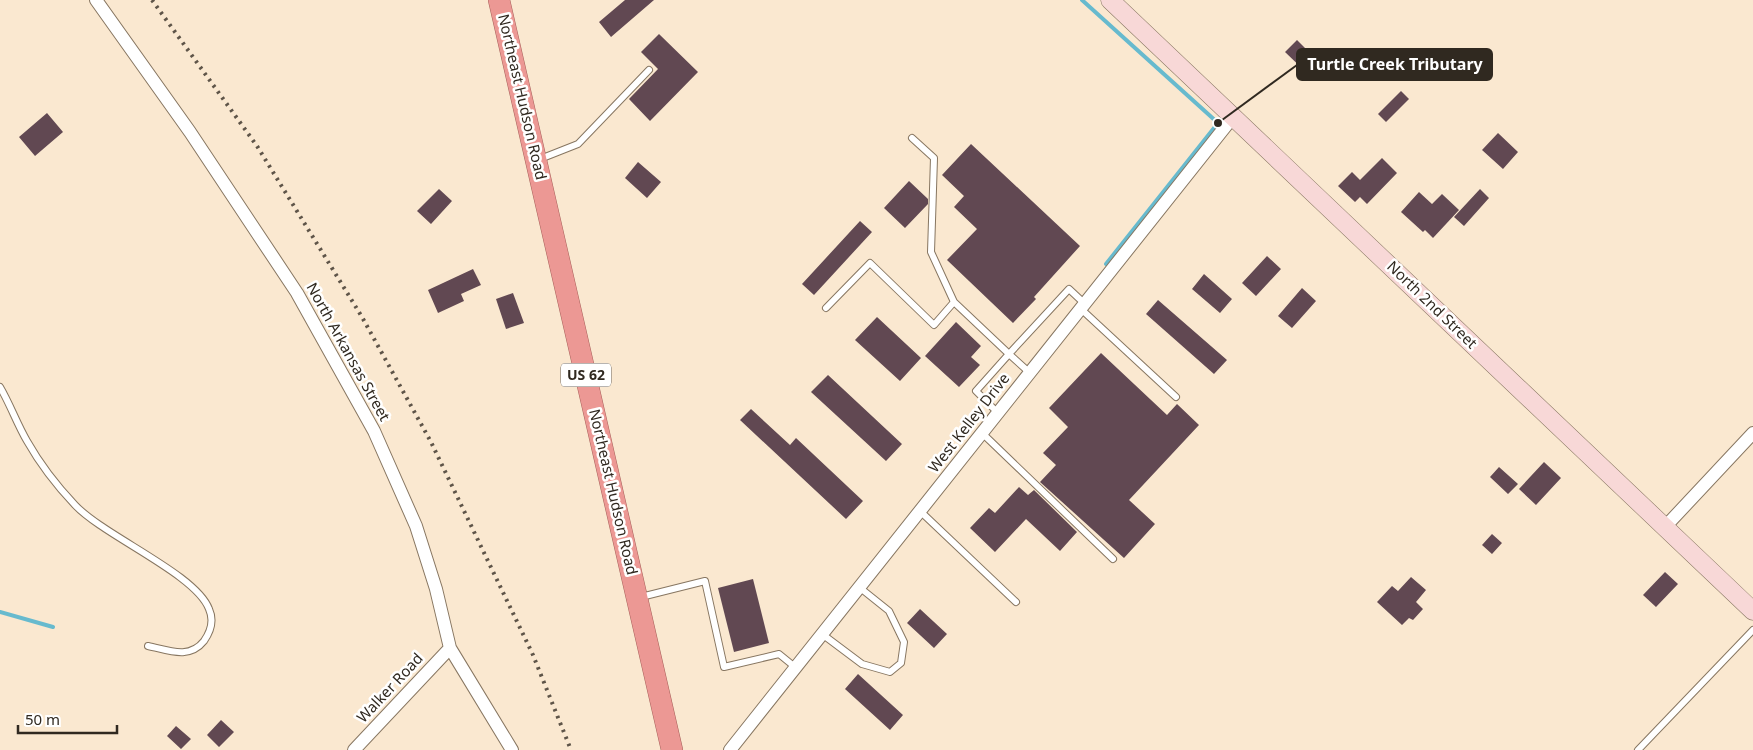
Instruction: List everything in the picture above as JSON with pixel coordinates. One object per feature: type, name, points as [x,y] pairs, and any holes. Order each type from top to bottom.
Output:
[{"type":"highway","name":"Northeast Hudson Road","points":[[499,0],[672,750]]},
{"type":"main road","name":"North 2nd Street","points":[[1110,0],[1753,611]]},
{"type":"street","name":"North Arkansas Street","points":[[96,0],[152,77],[292,285],[374,431],[416,526],[436,589],[450,648],[512,750]]},
{"type":"street","name":"West Kelley Drive","points":[[730,750],[1234,117]]},
{"type":"street","points":[[1665,527],[1753,433]]},
{"type":"street","name":"Walker Road","points":[[354,750],[450,648]]},
{"type":"lane","points":[[536,160],[578,144],[649,70]]},
{"type":"lane","points":[[912,138],[934,158],[932,252],[954,302],[1030,373]]},
{"type":"lane","points":[[826,308],[870,263],[934,325],[954,302]]},
{"type":"lane","points":[[998,413],[976,391],[1069,289],[1083,306],[1176,397]]},
{"type":"lane","points":[[0,386],[27,441],[51,477],[77,507],[121,540],[168,568],[196,590],[209,608],[212,623],[204,640],[194,651],[184,653],[148,646]]},
{"type":"lane","points":[[982,433],[1113,560]]},
{"type":"lane","points":[[920,511],[1016,602]]},
{"type":"lane","points":[[637,598],[705,580],[724,667],[780,654],[795,668]]},
{"type":"lane","points":[[822,634],[862,664],[890,672],[901,663],[904,642],[889,611],[859,587]]},
{"type":"lane","points":[[1638,750],[1694,694],[1753,630]]},
{"type":"building","points":[[625,0],[654,0],[611,37],[599,22]]},
{"type":"building","points":[[659,34],[698,72],[650,121],[629,99],[658,69],[641,52]]},
{"type":"building","points":[[1297,40],[1321,64],[1310,76],[1285,52]]},
{"type":"building","points":[[1401,91],[1409,99],[1386,122],[1378,114]]},
{"type":"building","points":[[47,113],[63,132],[35,156],[19,137]]},
{"type":"building","points":[[1498,133],[1518,152],[1503,169],[1482,150]]},
{"type":"building","points":[[971,144],[1080,246],[1034,297],[1036,299],[1013,323],[947,260],[977,229],[954,207],[964,196],[942,175]]},
{"type":"building","points":[[1382,158],[1397,173],[1367,204],[1360,197],[1355,202],[1338,186],[1352,172],[1360,180]]},
{"type":"building","points":[[638,162],[661,182],[647,198],[625,178]]},
{"type":"building","points":[[909,181],[928,199],[928,204],[905,228],[884,208]]},
{"type":"building","points":[[439,189],[452,201],[431,224],[417,211]]},
{"type":"building","points":[[1480,189],[1489,198],[1464,226],[1454,217]]},
{"type":"building","points":[[1419,192],[1432,204],[1442,194],[1459,210],[1433,238],[1425,230],[1423,232],[1401,212]]},
{"type":"building","points":[[860,221],[872,232],[814,295],[802,284]]},
{"type":"building","points":[[1267,256],[1281,269],[1256,296],[1242,283]]},
{"type":"building","points":[[473,269],[481,285],[461,294],[464,301],[438,313],[428,290]]},
{"type":"building","points":[[1204,274],[1232,299],[1220,313],[1192,289]]},
{"type":"building","points":[[1302,288],[1316,301],[1292,328],[1278,316]]},
{"type":"building","points":[[513,293],[524,323],[506,329],[496,299]]},
{"type":"building","points":[[1158,300],[1227,360],[1214,374],[1146,314]]},
{"type":"building","points":[[877,317],[921,358],[900,381],[855,340]]},
{"type":"building","points":[[956,322],[981,346],[971,357],[980,365],[959,387],[925,356]]},
{"type":"building","points":[[1101,353],[1167,415],[1177,404],[1199,425],[1129,500],[1155,524],[1124,558],[1040,482],[1056,465],[1043,453],[1068,427],[1049,408]]},
{"type":"building","points":[[828,375],[902,444],[886,461],[811,392]]},
{"type":"building","points":[[751,409],[790,445],[796,438],[863,501],[846,519],[740,420]]},
{"type":"building","points":[[1544,462],[1561,478],[1536,505],[1519,489]]},
{"type":"building","points":[[1499,467],[1518,484],[1508,494],[1490,477]]},
{"type":"building","points":[[1019,487],[1028,495],[1034,490],[1077,532],[1060,551],[1026,519],[995,552],[970,528],[989,508],[995,513]]},
{"type":"building","points":[[1492,534],[1502,543],[1492,554],[1482,545]]},
{"type":"building","points":[[1665,572],[1678,584],[1656,607],[1643,595]]},
{"type":"building","points":[[1411,577],[1426,590],[1416,602],[1423,609],[1413,620],[1409,618],[1402,625],[1377,602],[1392,586],[1398,591]]},
{"type":"building","points":[[753,579],[769,643],[734,652],[718,588]]},
{"type":"building","points":[[920,609],[947,634],[934,648],[907,623]]},
{"type":"building","points":[[858,674],[903,715],[890,730],[845,689]]},
{"type":"building","points":[[221,720],[234,732],[219,747],[207,735]]},
{"type":"building","points":[[176,726],[191,739],[181,749],[167,736]]},
{"type":"waterway","points":[[1082,0],[1218,123],[1106,264]]},
{"type":"waterway","points":[[0,612],[53,627]]},
{"type":"railway","points":[[152,0],[257,146],[362,317],[431,442],[533,655],[571,750]]},
{"type":"place","name":"Turtle Creek Tributary","points":[[1218,123]]}]
